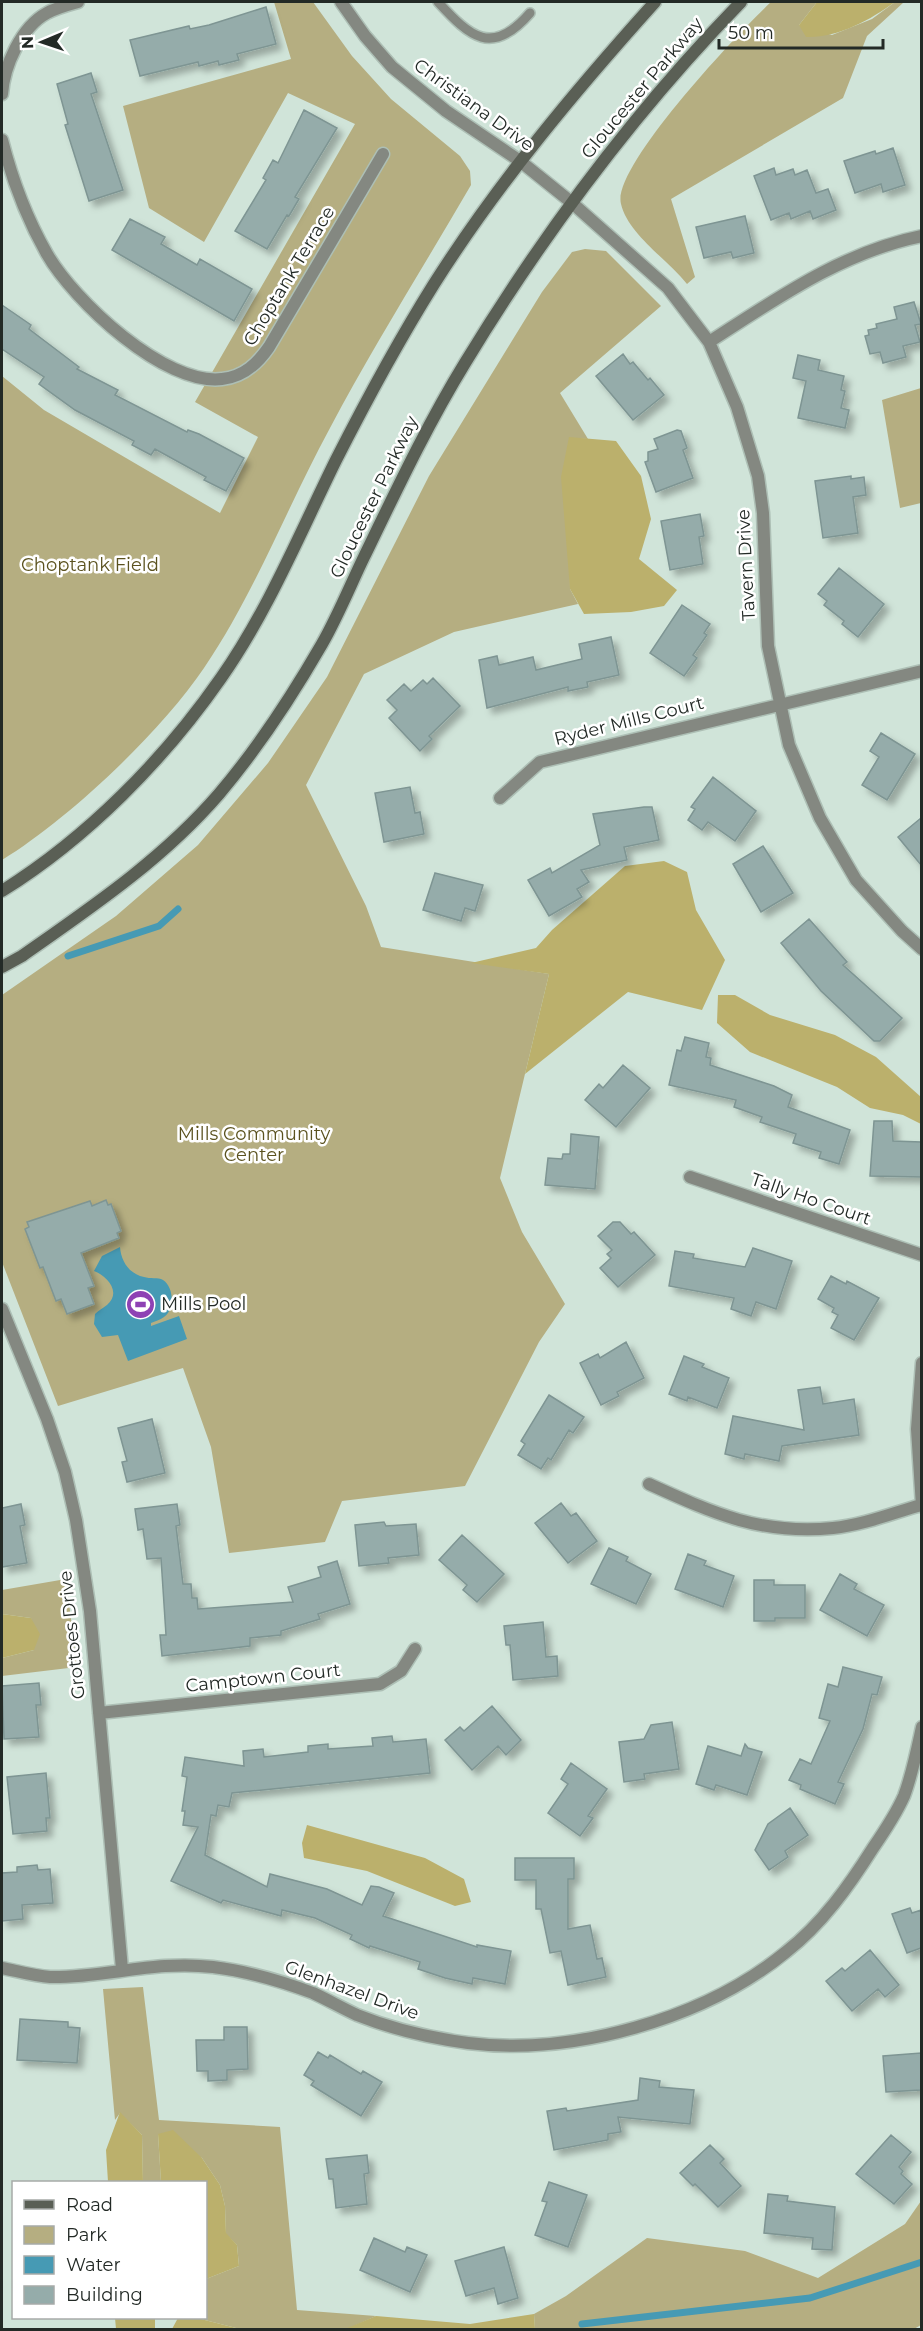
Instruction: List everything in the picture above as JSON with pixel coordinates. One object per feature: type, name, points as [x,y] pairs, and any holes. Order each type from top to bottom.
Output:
[{"type":"main road","points":[[2,891],[46,860],[104,812],[161,756],[222,677],[273,591],[338,457],[423,303],[520,161],[655,2]]},
{"type":"main road","name":"Gloucester Parkway","points":[[2,967],[22,956],[138,873],[217,796],[242,765],[286,702],[323,642],[392,500],[464,364],[571,202],[697,47],[741,2]]},
{"type":"street","points":[[2,94],[9,63],[28,28],[45,14],[78,2]]},
{"type":"street","name":"Christiana Drive","points":[[341,2],[392,67],[446,111],[520,161],[571,202]]},
{"type":"street","name":"Choptank Terrace","points":[[2,140],[29,220],[48,255],[70,288],[98,317],[146,352],[182,371],[202,378],[222,379],[241,374],[258,363],[383,154]]},
{"type":"street","name":"Tavern Drive","points":[[571,202],[668,288],[709,342],[737,407],[758,476],[763,513],[768,646],[778,703],[789,745],[819,818],[856,880],[921,949]]},
{"type":"street","points":[[709,342],[818,274],[860,254],[921,236]]},
{"type":"street","name":"Ryder Mills Court","points":[[500,798],[540,762],[778,703],[921,671]]},
{"type":"street","name":"Tally Ho Court","points":[[690,1177],[921,1255]]},
{"type":"street","name":"Grottoes Drive","points":[[2,1309],[47,1419],[67,1482],[76,1521],[90,1611],[122,1969]]},
{"type":"street","points":[[649,1484],[716,1515],[739,1522],[787,1528],[833,1528],[921,1505],[917,1429],[921,1363]]},
{"type":"street","name":"Camptown Court","points":[[99,1713],[380,1684],[401,1671],[415,1649]]},
{"type":"street","name":"Glenhazel Drive","points":[[2,1968],[46,1977],[101,1974],[164,1964],[213,1967],[263,1977],[313,1993],[358,2015],[406,2031],[468,2043],[506,2046],[556,2043],[606,2036],[655,2021],[733,1987],[786,1953],[822,1918],[854,1879],[903,1796],[921,1727]]},
{"type":"lane","points":[[438,2],[463,29],[483,38],[509,34],[530,13]]},
{"type":"green space","name":"Choptank Field","points":[[274,2],[313,2],[352,56],[391,99],[460,156],[470,171],[471,185],[347,397],[314,458],[239,610],[204,668],[163,720],[112,773],[56,822],[2,860],[2,376],[44,410],[220,513],[258,437],[195,402],[355,124],[288,93],[204,242],[149,208],[123,106],[291,59]]},
{"type":"green space","points":[[771,2],[817,2],[799,25],[832,35],[872,19],[895,2],[904,2],[867,36],[843,98],[671,199],[695,277],[687,284],[631,226],[621,204],[623,186],[656,131],[708,68]]},
{"type":"green space","name":"Mills Community Center","points":[[585,249],[606,251],[661,306],[560,393],[588,439],[569,438],[570,589],[578,604],[454,632],[364,674],[306,785],[366,906],[381,947],[549,974],[500,1178],[522,1232],[565,1304],[539,1342],[465,1486],[342,1501],[325,1542],[229,1553],[211,1447],[183,1368],[58,1406],[2,1262],[2,995],[116,916],[198,845],[268,763],[327,677],[429,476],[542,292],[572,252]]},
{"type":"green space","points":[[921,388],[921,503],[900,508],[882,400]]},
{"type":"green space","points":[[66,1579],[77,1667],[2,1676],[2,1658],[34,1650],[31,1618],[2,1614],[2,1590]]},
{"type":"green space","points":[[143,1987],[159,2120],[280,2127],[297,2310],[376,2316],[345,2330],[240,2329],[201,2319],[207,2319],[207,2279],[239,2266],[237,2245],[226,2234],[225,2206],[220,2185],[202,2158],[158,2134],[161,2181],[143,2181],[142,2135],[120,2113],[115,2120],[103,1989]]},
{"type":"green space","points":[[921,2201],[921,2325],[914,2329],[535,2330],[534,2314],[566,2296],[647,2238],[745,2251],[818,2278],[905,2224]]},
{"type":"shaded area","points":[[817,2],[895,2],[853,27],[818,37],[806,37],[799,25]]},
{"type":"shaded area","points":[[569,437],[616,441],[641,476],[651,519],[639,559],[677,590],[664,606],[631,612],[584,614],[570,589],[561,477]]},
{"type":"shaded area","points":[[664,861],[687,872],[696,910],[725,960],[702,1010],[628,992],[525,1074],[549,974],[471,963],[536,948],[552,930],[625,866]]},
{"type":"shaded area","points":[[718,995],[735,995],[770,1015],[835,1035],[876,1057],[921,1097],[921,1124],[903,1115],[870,1108],[837,1087],[750,1052],[717,1023]]},
{"type":"shaded area","points":[[2,1614],[31,1618],[40,1634],[34,1650],[2,1658]]},
{"type":"shaded area","points":[[307,1825],[425,1858],[464,1879],[471,1902],[455,1906],[367,1871],[304,1858],[302,1843]]},
{"type":"shaded area","points":[[120,2112],[142,2135],[143,2181],[108,2181],[106,2150]]},
{"type":"shaded area","points":[[173,2130],[202,2158],[220,2185],[225,2206],[226,2233],[237,2245],[239,2266],[207,2279],[207,2181],[161,2181],[158,2134]]},
{"type":"shaded area","points":[[534,2314],[535,2329],[345,2329],[376,2316],[470,2324]]},
{"type":"shaded area","points":[[115,2319],[155,2319],[155,2329],[116,2329]]},
{"type":"shaded area","points":[[177,2319],[201,2319],[240,2329],[172,2329]]},
{"type":"water","name":"Mills Pool","points":[[120,1247],[124,1262],[130,1270],[146,1278],[163,1280],[167,1283],[171,1293],[168,1314],[151,1323],[151,1326],[179,1316],[187,1339],[128,1361],[118,1335],[102,1337],[94,1324],[95,1314],[111,1300],[113,1290],[104,1277],[94,1271],[102,1256]]},
{"type":"building","points":[[266,7],[276,44],[237,54],[239,60],[219,65],[218,61],[199,66],[198,62],[140,76],[130,40],[189,26],[190,29],[209,25]]},
{"type":"building","points":[[91,73],[97,92],[91,94],[123,190],[89,201],[65,125],[68,124],[57,84]]},
{"type":"building","points":[[304,110],[337,128],[295,197],[299,199],[267,249],[235,231],[266,180],[263,178],[273,160],[278,163]]},
{"type":"building","points":[[893,148],[905,185],[883,192],[881,184],[855,193],[844,161]]},
{"type":"building","points":[[774,168],[776,175],[793,169],[795,175],[807,170],[816,193],[828,189],[836,210],[813,219],[810,211],[791,219],[789,213],[771,220],[754,176]]},
{"type":"building","points":[[745,216],[754,253],[733,258],[731,252],[704,258],[696,227]]},
{"type":"building","points":[[130,219],[165,237],[161,244],[197,265],[200,259],[252,289],[234,321],[112,250]]},
{"type":"building","points":[[914,302],[921,324],[915,325],[920,342],[903,346],[906,357],[883,363],[880,352],[870,354],[865,336],[869,335],[868,330],[877,328],[876,324],[897,319],[894,307]]},
{"type":"building","points":[[2,305],[31,325],[29,329],[79,367],[77,369],[118,390],[115,395],[187,432],[188,430],[199,434],[244,458],[226,491],[204,480],[206,477],[155,449],[151,455],[132,445],[134,441],[75,410],[39,384],[44,377],[2,349]]},
{"type":"building","points":[[623,354],[630,364],[633,362],[648,380],[650,378],[664,395],[633,420],[596,376]]},
{"type":"building","points":[[798,355],[820,360],[818,370],[844,376],[841,390],[845,391],[841,408],[849,410],[845,428],[798,418],[806,381],[793,378]]},
{"type":"building","points":[[677,430],[681,431],[687,448],[683,450],[693,478],[656,492],[645,462],[648,461],[648,452],[658,449],[654,439]]},
{"type":"building","points":[[851,476],[851,479],[864,477],[866,495],[853,497],[858,533],[823,538],[815,481]]},
{"type":"building","points":[[700,514],[704,536],[699,537],[703,564],[670,570],[661,521]]},
{"type":"building","points":[[839,568],[884,604],[858,637],[842,624],[844,621],[824,605],[827,601],[818,594]]},
{"type":"building","points":[[682,605],[710,624],[704,633],[707,635],[693,655],[697,658],[684,676],[650,653]]},
{"type":"building","points":[[611,637],[619,675],[587,682],[588,687],[568,691],[568,687],[487,708],[479,660],[497,656],[499,665],[533,657],[536,670],[582,659],[579,644]]},
{"type":"building","points":[[433,678],[460,706],[429,736],[432,739],[420,751],[389,718],[397,710],[387,700],[404,684],[411,691],[423,680],[427,684]]},
{"type":"building","points":[[881,733],[915,754],[887,800],[862,785],[879,757],[870,751]]},
{"type":"building","points":[[713,777],[756,811],[735,841],[708,822],[702,830],[688,820],[695,809],[691,807]]},
{"type":"building","points":[[410,787],[415,813],[420,812],[424,834],[384,842],[375,793]]},
{"type":"building","points":[[652,807],[659,840],[624,847],[627,860],[581,870],[589,882],[577,889],[582,897],[549,916],[528,880],[550,868],[552,873],[600,845],[593,814]]},
{"type":"building","points":[[921,818],[921,865],[898,837]]},
{"type":"building","points":[[763,846],[793,893],[761,912],[733,864]]},
{"type":"building","points":[[435,873],[483,885],[475,911],[465,908],[461,921],[423,910]]},
{"type":"building","points":[[809,919],[847,962],[843,965],[902,1018],[880,1041],[874,1041],[821,991],[781,943]]},
{"type":"building","points":[[685,1037],[709,1043],[706,1057],[711,1058],[710,1065],[774,1086],[792,1095],[788,1107],[850,1130],[839,1164],[819,1158],[821,1152],[793,1143],[796,1134],[760,1122],[762,1117],[734,1107],[736,1100],[669,1085],[677,1050],[681,1051]]},
{"type":"building","points":[[623,1065],[650,1088],[616,1127],[585,1100],[599,1084],[603,1088]]},
{"type":"building","points":[[874,1121],[892,1121],[893,1141],[921,1142],[921,1177],[870,1176]]},
{"type":"building","points":[[571,1134],[599,1137],[595,1189],[545,1185],[548,1158],[562,1159],[563,1154],[570,1154]]},
{"type":"building","points":[[106,1200],[108,1205],[111,1204],[121,1231],[117,1233],[119,1238],[81,1253],[94,1286],[88,1288],[94,1304],[67,1314],[61,1299],[56,1301],[43,1267],[40,1268],[25,1229],[29,1227],[27,1222],[90,1201],[92,1206]]},
{"type":"building","points":[[613,1222],[620,1222],[631,1234],[634,1232],[655,1255],[618,1287],[600,1268],[611,1258],[607,1254],[612,1250],[598,1236]]},
{"type":"building","points":[[753,1248],[792,1261],[776,1309],[756,1302],[751,1316],[731,1309],[734,1298],[669,1286],[675,1251],[694,1254],[693,1258],[745,1267]]},
{"type":"building","points":[[831,1276],[846,1284],[847,1281],[879,1298],[854,1340],[831,1328],[838,1315],[832,1312],[834,1308],[818,1299]]},
{"type":"building","points":[[626,1342],[644,1378],[617,1392],[619,1396],[601,1405],[580,1363],[598,1354],[600,1358]]},
{"type":"building","points":[[684,1356],[704,1364],[702,1367],[729,1378],[717,1408],[688,1397],[687,1401],[669,1394]]},
{"type":"building","points":[[820,1387],[823,1404],[854,1399],[859,1435],[782,1446],[779,1461],[745,1454],[744,1459],[725,1454],[733,1416],[804,1430],[798,1390]]},
{"type":"building","points":[[549,1395],[584,1417],[573,1433],[569,1430],[551,1460],[548,1458],[541,1469],[518,1455],[525,1444],[521,1441]]},
{"type":"building","points":[[152,1419],[165,1473],[127,1482],[122,1462],[127,1461],[118,1428]]},
{"type":"building","points":[[561,1503],[571,1516],[576,1513],[597,1541],[568,1563],[535,1523]]},
{"type":"building","points":[[21,1504],[25,1525],[20,1526],[27,1563],[2,1567],[2,1508]]},
{"type":"building","points":[[177,1504],[180,1525],[176,1526],[183,1584],[191,1584],[192,1598],[197,1598],[198,1609],[293,1602],[288,1587],[321,1577],[318,1567],[337,1561],[350,1604],[318,1614],[320,1619],[281,1631],[281,1635],[250,1638],[250,1646],[162,1656],[160,1635],[166,1635],[161,1558],[147,1559],[143,1529],[138,1530],[135,1509]]},
{"type":"building","points":[[384,1522],[386,1526],[416,1524],[419,1555],[388,1558],[389,1563],[359,1566],[355,1525]]},
{"type":"building","points":[[462,1535],[504,1574],[477,1602],[463,1590],[467,1585],[439,1560]]},
{"type":"building","points":[[609,1548],[628,1557],[626,1561],[651,1574],[636,1604],[591,1584]]},
{"type":"building","points":[[688,1554],[706,1561],[704,1565],[734,1576],[723,1607],[675,1589]]},
{"type":"building","points":[[840,1574],[857,1584],[854,1589],[884,1605],[867,1636],[820,1610]]},
{"type":"building","points":[[754,1580],[774,1580],[774,1585],[805,1585],[805,1618],[754,1621]]},
{"type":"building","points":[[543,1622],[546,1657],[557,1656],[558,1676],[513,1680],[510,1645],[506,1645],[504,1626]]},
{"type":"building","points":[[843,1667],[882,1677],[877,1695],[872,1694],[863,1729],[838,1782],[844,1784],[835,1804],[800,1789],[801,1785],[789,1780],[800,1759],[811,1764],[830,1721],[819,1718],[828,1684],[838,1687]]},
{"type":"building","points":[[39,1683],[41,1705],[36,1705],[39,1737],[4,1739],[2,1686]]},
{"type":"building","points":[[492,1706],[521,1740],[506,1755],[498,1746],[472,1770],[445,1740],[460,1727],[464,1731]]},
{"type":"building","points":[[672,1722],[679,1769],[644,1774],[645,1779],[624,1782],[619,1742],[644,1739],[651,1725]]},
{"type":"building","points":[[392,1736],[393,1742],[426,1739],[430,1773],[232,1793],[229,1807],[218,1805],[216,1816],[211,1815],[205,1855],[267,1887],[270,1874],[327,1889],[362,1905],[371,1886],[394,1893],[383,1916],[477,1947],[477,1945],[511,1951],[505,1984],[473,1978],[472,1984],[445,1978],[418,1969],[420,1962],[370,1946],[369,1948],[350,1939],[352,1935],[315,1918],[282,1910],[281,1916],[223,1900],[221,1903],[171,1881],[198,1827],[183,1825],[185,1811],[182,1811],[187,1777],[182,1776],[185,1757],[244,1766],[243,1751],[263,1749],[264,1757],[308,1752],[308,1746],[328,1744],[328,1749],[373,1746],[372,1738]]},
{"type":"building","points":[[745,1744],[748,1748],[762,1752],[747,1795],[716,1785],[714,1790],[696,1784],[708,1746],[741,1756]]},
{"type":"building","points":[[571,1763],[607,1789],[588,1816],[593,1818],[580,1836],[548,1813],[568,1784],[561,1779]]},
{"type":"building","points":[[46,1773],[50,1818],[46,1818],[47,1831],[13,1834],[7,1777]]},
{"type":"building","points":[[790,1808],[808,1835],[785,1851],[788,1857],[769,1870],[755,1850],[768,1824]]},
{"type":"building","points":[[515,1858],[574,1858],[574,1879],[568,1879],[568,1929],[590,1925],[597,1959],[602,1958],[606,1977],[568,1985],[561,1951],[550,1953],[541,1909],[536,1909],[536,1880],[515,1880]]},
{"type":"building","points":[[37,1865],[38,1870],[50,1869],[53,1903],[22,1905],[23,1919],[2,1921],[2,1873],[17,1872],[17,1867]]},
{"type":"building","points":[[910,1908],[912,1913],[921,1910],[921,1948],[907,1953],[892,1914]]},
{"type":"building","points":[[870,1950],[899,1985],[885,1997],[878,1989],[852,2011],[826,1981],[842,1968],[845,1971]]},
{"type":"building","points":[[20,2019],[68,2022],[68,2027],[80,2028],[77,2063],[17,2060]]},
{"type":"building","points":[[224,2027],[247,2027],[248,2069],[227,2070],[227,2080],[208,2081],[208,2071],[197,2071],[196,2040],[224,2040]]},
{"type":"building","points":[[318,2052],[328,2058],[330,2055],[361,2074],[363,2071],[382,2082],[361,2116],[311,2085],[314,2081],[304,2075]]},
{"type":"building","points":[[921,2053],[921,2090],[886,2092],[883,2056]]},
{"type":"building","points":[[640,2078],[660,2081],[659,2087],[694,2090],[690,2124],[618,2117],[621,2132],[608,2134],[608,2140],[554,2150],[547,2111],[566,2108],[567,2111],[638,2100]]},
{"type":"building","points":[[891,2135],[911,2152],[899,2167],[903,2171],[901,2174],[912,2184],[894,2204],[856,2174]]},
{"type":"building","points":[[710,2145],[724,2159],[720,2163],[741,2186],[718,2207],[695,2184],[693,2186],[680,2173]]},
{"type":"building","points":[[367,2155],[369,2173],[364,2174],[367,2204],[336,2208],[333,2179],[329,2179],[326,2159]]},
{"type":"building","points":[[549,2182],[587,2195],[568,2247],[535,2235],[547,2202],[542,2201]]},
{"type":"building","points":[[768,2194],[788,2196],[787,2201],[835,2207],[832,2250],[812,2249],[813,2238],[764,2233]]},
{"type":"building","points":[[374,2238],[405,2252],[407,2247],[427,2255],[410,2292],[360,2270]]},
{"type":"building","points":[[504,2247],[518,2298],[498,2304],[494,2288],[466,2296],[455,2261]]},
{"type":"waterway","points":[[68,956],[159,926],[178,909]]},
{"type":"waterway","points":[[582,2324],[810,2298],[922,2262]]},
{"type":"place","name":"Mills Pool","points":[[140,1304]]}]
